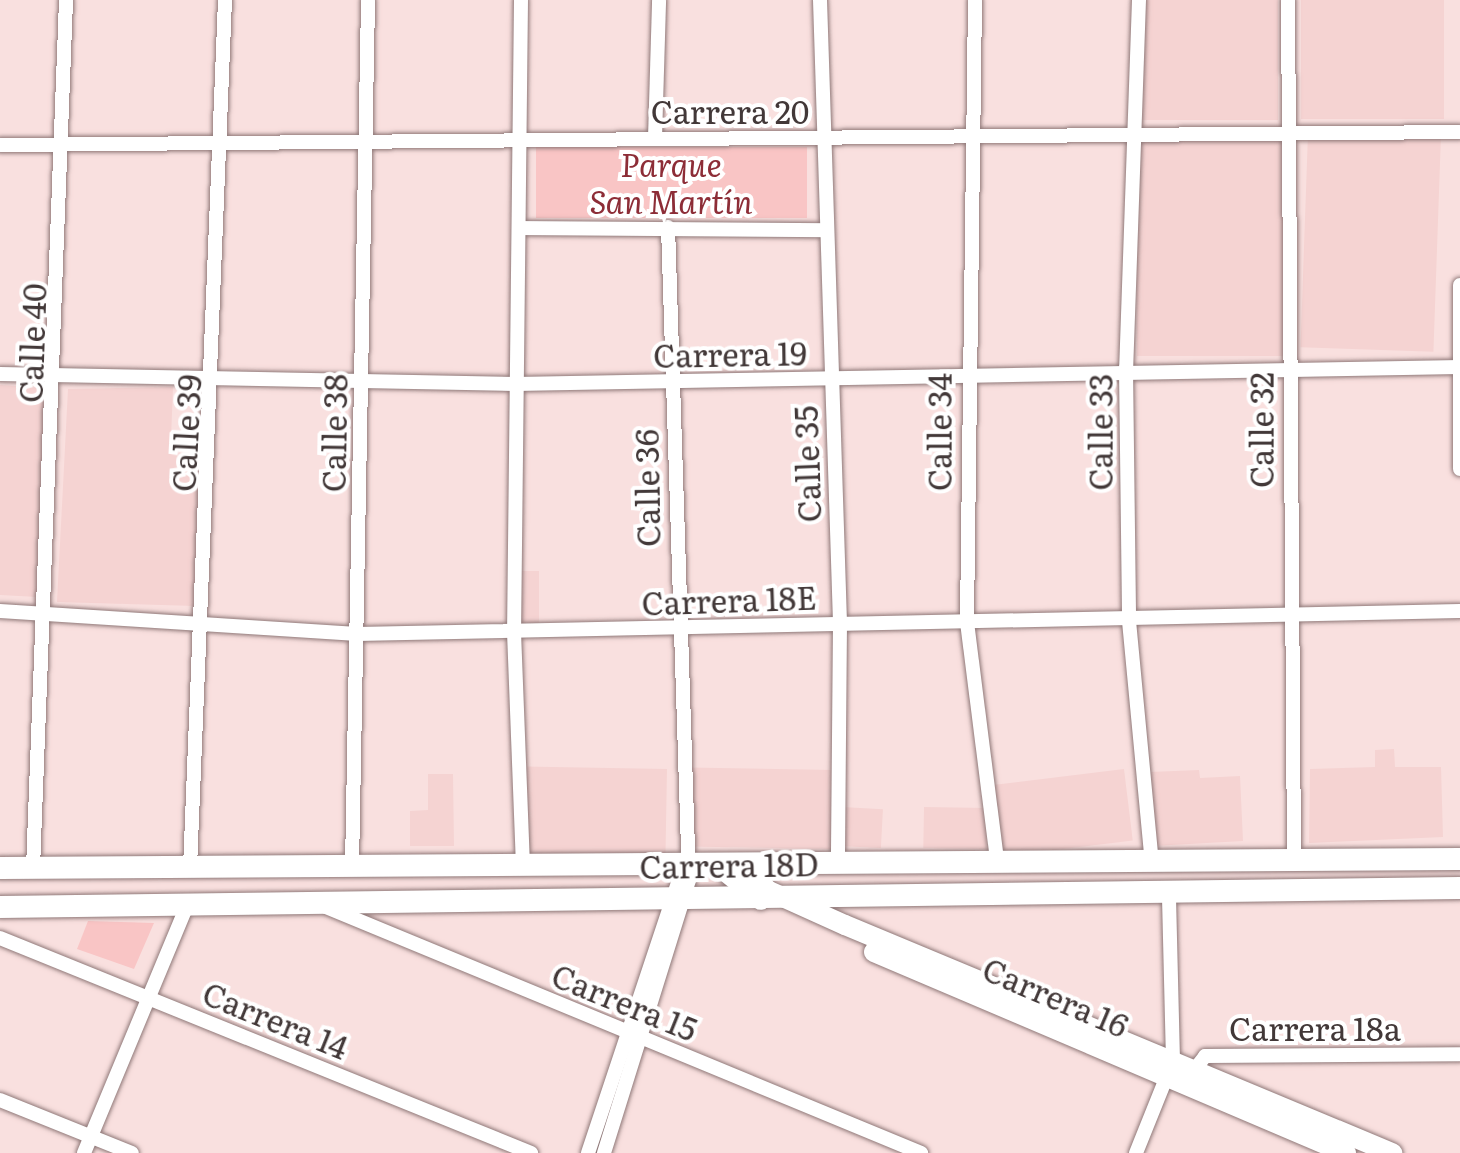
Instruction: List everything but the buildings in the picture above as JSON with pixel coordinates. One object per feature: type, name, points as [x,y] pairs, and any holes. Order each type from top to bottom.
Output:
[{"type":"main road","name":"Carrera 18D","points":[[0,868],[523,864],[682,868],[1460,858]]},
{"type":"main road","name":"Carrera 18D","points":[[0,907],[308,899],[675,898],[744,892],[778,895],[1460,888]]},
{"type":"street","name":"Calle 40","points":[[33,868],[58,375],[66,0]]},
{"type":"street","name":"Calle 39","points":[[190,868],[216,379],[225,0]]},
{"type":"street","name":"Calle 38","points":[[352,867],[368,0]]},
{"type":"street","points":[[521,0],[514,632],[523,864]]},
{"type":"street","points":[[655,138],[658,0]]},
{"type":"street","name":"Calle 35","points":[[820,0],[840,623],[838,865]]},
{"type":"street","name":"Calle 34","points":[[975,0],[964,374],[967,622],[997,861]]},
{"type":"street","name":"Calle 33","points":[[1139,0],[1139,134],[1126,368],[1129,621],[1152,864]]},
{"type":"street","name":"Calle 32","points":[[1288,0],[1286,368],[1294,860]]},
{"type":"street","name":"Carrera 20","points":[[0,145],[1460,132]]},
{"type":"street","name":"Calle 36","points":[[604,1153],[633,1034],[682,868],[668,227]]},
{"type":"street","points":[[520,228],[825,230]]},
{"type":"street","points":[[1460,285],[1460,469]]},
{"type":"street","name":"Carrera 19","points":[[0,374],[216,379],[361,377],[514,384],[1126,368],[1460,366]]},
{"type":"street","name":"Carrera 18E","points":[[0,611],[356,634],[1460,612]]},
{"type":"street","points":[[717,865],[744,892]]},
{"type":"street","name":"Carrera 16","points":[[744,866],[778,895],[1180,1072],[1346,1153]]},
{"type":"street","name":"Carrera 16","points":[[744,892],[1180,1072],[1392,1153]]},
{"type":"street","points":[[1136,1153],[1180,1072],[1169,892]]},
{"type":"street","name":"Carrera 15","points":[[308,899],[921,1153]]},
{"type":"street","points":[[84,1153],[187,905]]},
{"type":"street","name":"Carrera 14","points":[[0,938],[531,1153]]},
{"type":"street","name":"Calle 36","points":[[588,1153],[633,1034]]},
{"type":"street","name":"Carrera 18a","points":[[1180,1072],[1205,1056],[1460,1054]]},
{"type":"street","points":[[0,1100],[132,1153]]},
{"type":"shaded area","points":[[1140,0],[1278,0],[1278,120],[1140,120]]},
{"type":"shaded area","points":[[1301,0],[1444,0],[1444,119],[1301,119]]},
{"type":"shaded area","points":[[1308,130],[1441,135],[1433,352],[1301,347]]},
{"type":"shaded area","points":[[1137,141],[1283,141],[1283,356],[1137,356]]},
{"type":"shaded area","points":[[0,385],[46,388],[37,597],[0,595]]},
{"type":"shaded area","points":[[173,387],[171,439],[204,440],[196,606],[57,602],[68,389]]},
{"type":"shaded area","points":[[520,571],[539,571],[539,623],[520,623]]},
{"type":"shaded area","points":[[1394,749],[1395,767],[1441,767],[1443,837],[1309,843],[1310,769],[1375,767],[1375,750]]},
{"type":"shaded area","points":[[524,767],[667,769],[665,856],[523,853]]},
{"type":"shaded area","points":[[689,767],[834,770],[833,849],[688,846]]},
{"type":"shaded area","points":[[1124,769],[1133,840],[1000,857],[991,785]]},
{"type":"shaded area","points":[[1199,770],[1200,778],[1240,776],[1243,841],[1153,846],[1150,772]]},
{"type":"shaded area","points":[[428,774],[453,774],[454,846],[410,846],[410,811],[428,810]]},
{"type":"shaded area","points":[[842,807],[883,809],[881,848],[840,846]]},
{"type":"shaded area","points":[[924,807],[987,808],[986,849],[923,848]]},
{"type":"green space","name":"Parque San Martín","points":[[536,147],[807,147],[807,218],[536,218]]},
{"type":"green space","points":[[88,921],[154,923],[134,969],[77,949]]}]
